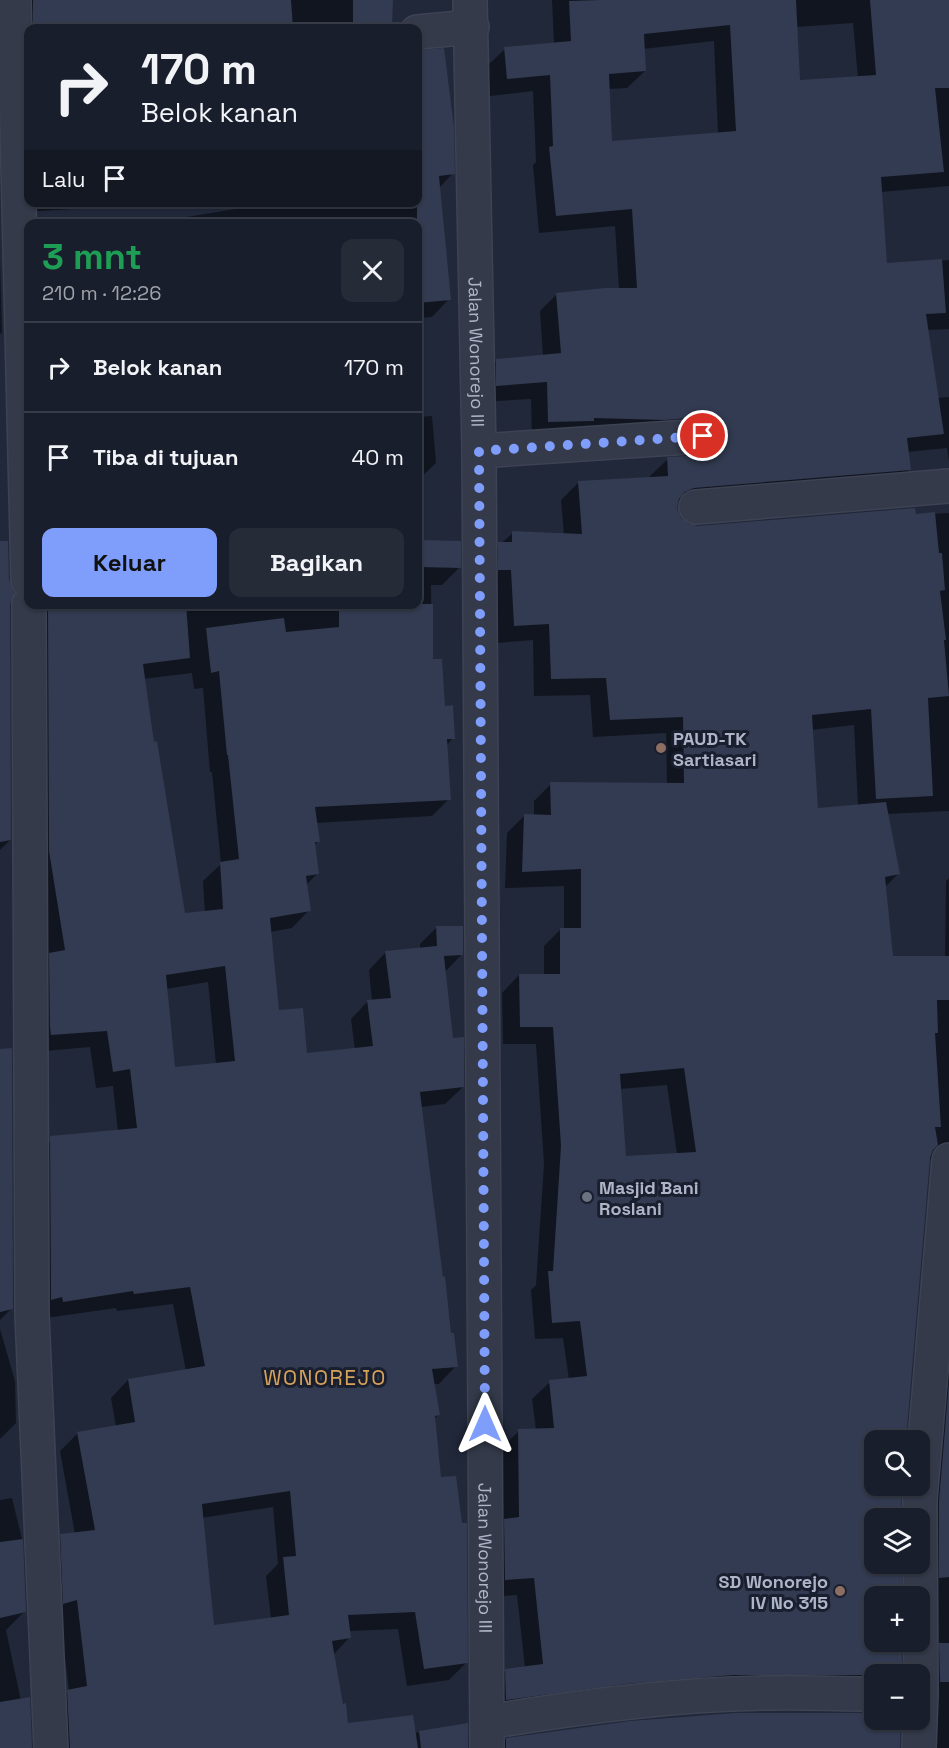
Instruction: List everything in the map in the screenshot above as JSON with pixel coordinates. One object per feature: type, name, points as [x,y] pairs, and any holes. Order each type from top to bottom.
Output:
[{"type":"street","points":[[14,0],[22,68],[24,239]]},
{"type":"street","points":[[422,30],[471,14]]},
{"type":"street","name":"Jalan Wonorejo III","points":[[471,14],[479,451],[487,1735]]},
{"type":"street","points":[[479,451],[703,436]]},
{"type":"street","points":[[696,507],[949,486]]},
{"type":"street","points":[[29,609],[32,1315],[51,1748]]},
{"type":"street","points":[[919,1748],[920,1500],[949,1160]]},
{"type":"street","points":[[487,1735],[537,1714],[679,1698],[767,1693],[861,1694]]},
{"type":"building","points":[[33,0],[291,0],[293,24],[33,24]]},
{"type":"building","points":[[353,0],[393,0],[392,24],[353,24]]},
{"type":"building","points":[[796,0],[800,80],[876,75],[870,0],[949,0],[949,88],[935,88],[944,172],[881,177],[887,263],[942,259],[946,313],[926,314],[944,434],[907,438],[911,470],[694,488],[685,492],[679,499],[677,508],[681,518],[689,524],[698,526],[915,508],[916,514],[935,512],[939,553],[942,553],[945,590],[940,591],[949,696],[928,698],[933,796],[876,799],[871,709],[812,715],[818,808],[886,802],[900,874],[885,877],[893,956],[949,956],[949,1000],[937,1000],[938,1033],[935,1033],[941,1127],[935,1127],[938,1145],[930,1158],[907,1430],[864,1430],[864,1496],[902,1496],[901,1508],[864,1508],[864,1574],[902,1574],[902,1586],[864,1586],[864,1652],[902,1652],[902,1664],[864,1664],[864,1676],[734,1675],[626,1684],[506,1700],[505,1669],[543,1664],[534,1578],[505,1580],[504,1519],[519,1517],[518,1429],[554,1428],[549,1380],[587,1376],[580,1321],[552,1323],[548,1271],[553,1271],[561,1146],[553,1027],[520,1027],[519,974],[560,974],[560,928],[581,928],[581,869],[522,872],[524,814],[551,815],[550,782],[684,783],[683,717],[610,720],[606,678],[551,679],[549,624],[514,626],[511,570],[498,570],[498,542],[512,542],[512,531],[582,534],[578,481],[668,476],[667,457],[704,455],[713,452],[720,445],[722,435],[718,425],[711,419],[702,417],[665,420],[594,418],[594,421],[548,422],[547,382],[496,386],[496,359],[561,353],[556,293],[605,288],[637,288],[632,209],[556,216],[549,147],[553,146],[550,75],[507,79],[504,47],[571,41],[569,1]],"holes":[[[730,25],[736,131],[612,141],[609,74],[646,71],[644,34]],[[684,1068],[696,1152],[626,1156],[620,1074]]]},
{"type":"building","points":[[444,48],[454,127],[455,174],[439,176],[451,300],[422,303],[422,219],[417,219],[417,207],[422,207],[422,50]]},
{"type":"building","points":[[422,540],[461,541],[461,568],[422,567]]},
{"type":"building","points":[[0,541],[8,541],[9,580],[15,593],[10,604],[11,840],[0,842]]},
{"type":"building","points":[[422,604],[433,604],[433,659],[442,659],[445,706],[453,705],[455,739],[447,739],[451,800],[315,807],[320,842],[315,842],[319,874],[306,876],[311,911],[270,918],[279,1010],[303,1008],[307,1053],[373,1046],[367,1000],[391,998],[385,951],[437,946],[436,926],[463,926],[463,955],[444,956],[453,1038],[464,1037],[464,1087],[420,1092],[443,1277],[445,1276],[451,1333],[454,1333],[458,1367],[432,1369],[440,1415],[435,1416],[441,1477],[456,1476],[462,1523],[467,1523],[468,1663],[424,1669],[415,1612],[348,1615],[351,1638],[332,1641],[343,1704],[346,1703],[348,1723],[413,1715],[418,1748],[70,1748],[67,1690],[87,1686],[77,1600],[63,1604],[60,1534],[95,1530],[77,1432],[135,1422],[128,1379],[205,1366],[190,1287],[134,1294],[133,1291],[63,1302],[62,1297],[51,1300],[50,1136],[137,1128],[130,1069],[113,1072],[107,1031],[51,1035],[49,953],[65,950],[49,851],[48,610],[186,609],[190,658],[143,664],[154,742],[157,741],[185,913],[223,909],[220,862],[239,859],[219,671],[211,673],[206,628],[284,618],[286,632],[339,627],[339,609],[422,609]],"holes":[[[225,966],[235,1061],[175,1067],[166,975]],[[290,1491],[296,1556],[283,1557],[289,1615],[214,1625],[202,1504]]]},
{"type":"building","points":[[12,1048],[13,1309],[0,1312],[0,1049]]},
{"type":"building","points":[[949,1381],[949,1577],[939,1578],[939,1501]]},
{"type":"building","points":[[23,1539],[26,1612],[0,1618],[0,1542]]},
{"type":"building","points":[[939,1643],[949,1643],[949,1682],[940,1682]]},
{"type":"building","points":[[30,1697],[32,1748],[0,1748],[0,1702]]},
{"type":"building","points":[[864,1712],[864,1730],[901,1730],[900,1748],[506,1748],[506,1738],[630,1721],[735,1713]]},
{"type":"building","points":[[468,1723],[468,1748],[421,1748],[419,1731]]},
{"type":"place","name":"PAUD-TK Sartiasari","points":[[661,748]]},
{"type":"place","name":"Masjid Bani Roslani","points":[[587,1197]]},
{"type":"place","name":"SD Wonorejo IV No 315","points":[[840,1591]]},
{"type":"district","name":"WONOREJO","points":[[325,1377]]},
{"type":"route","points":[[485,1424],[479,451],[703,436]]}]
